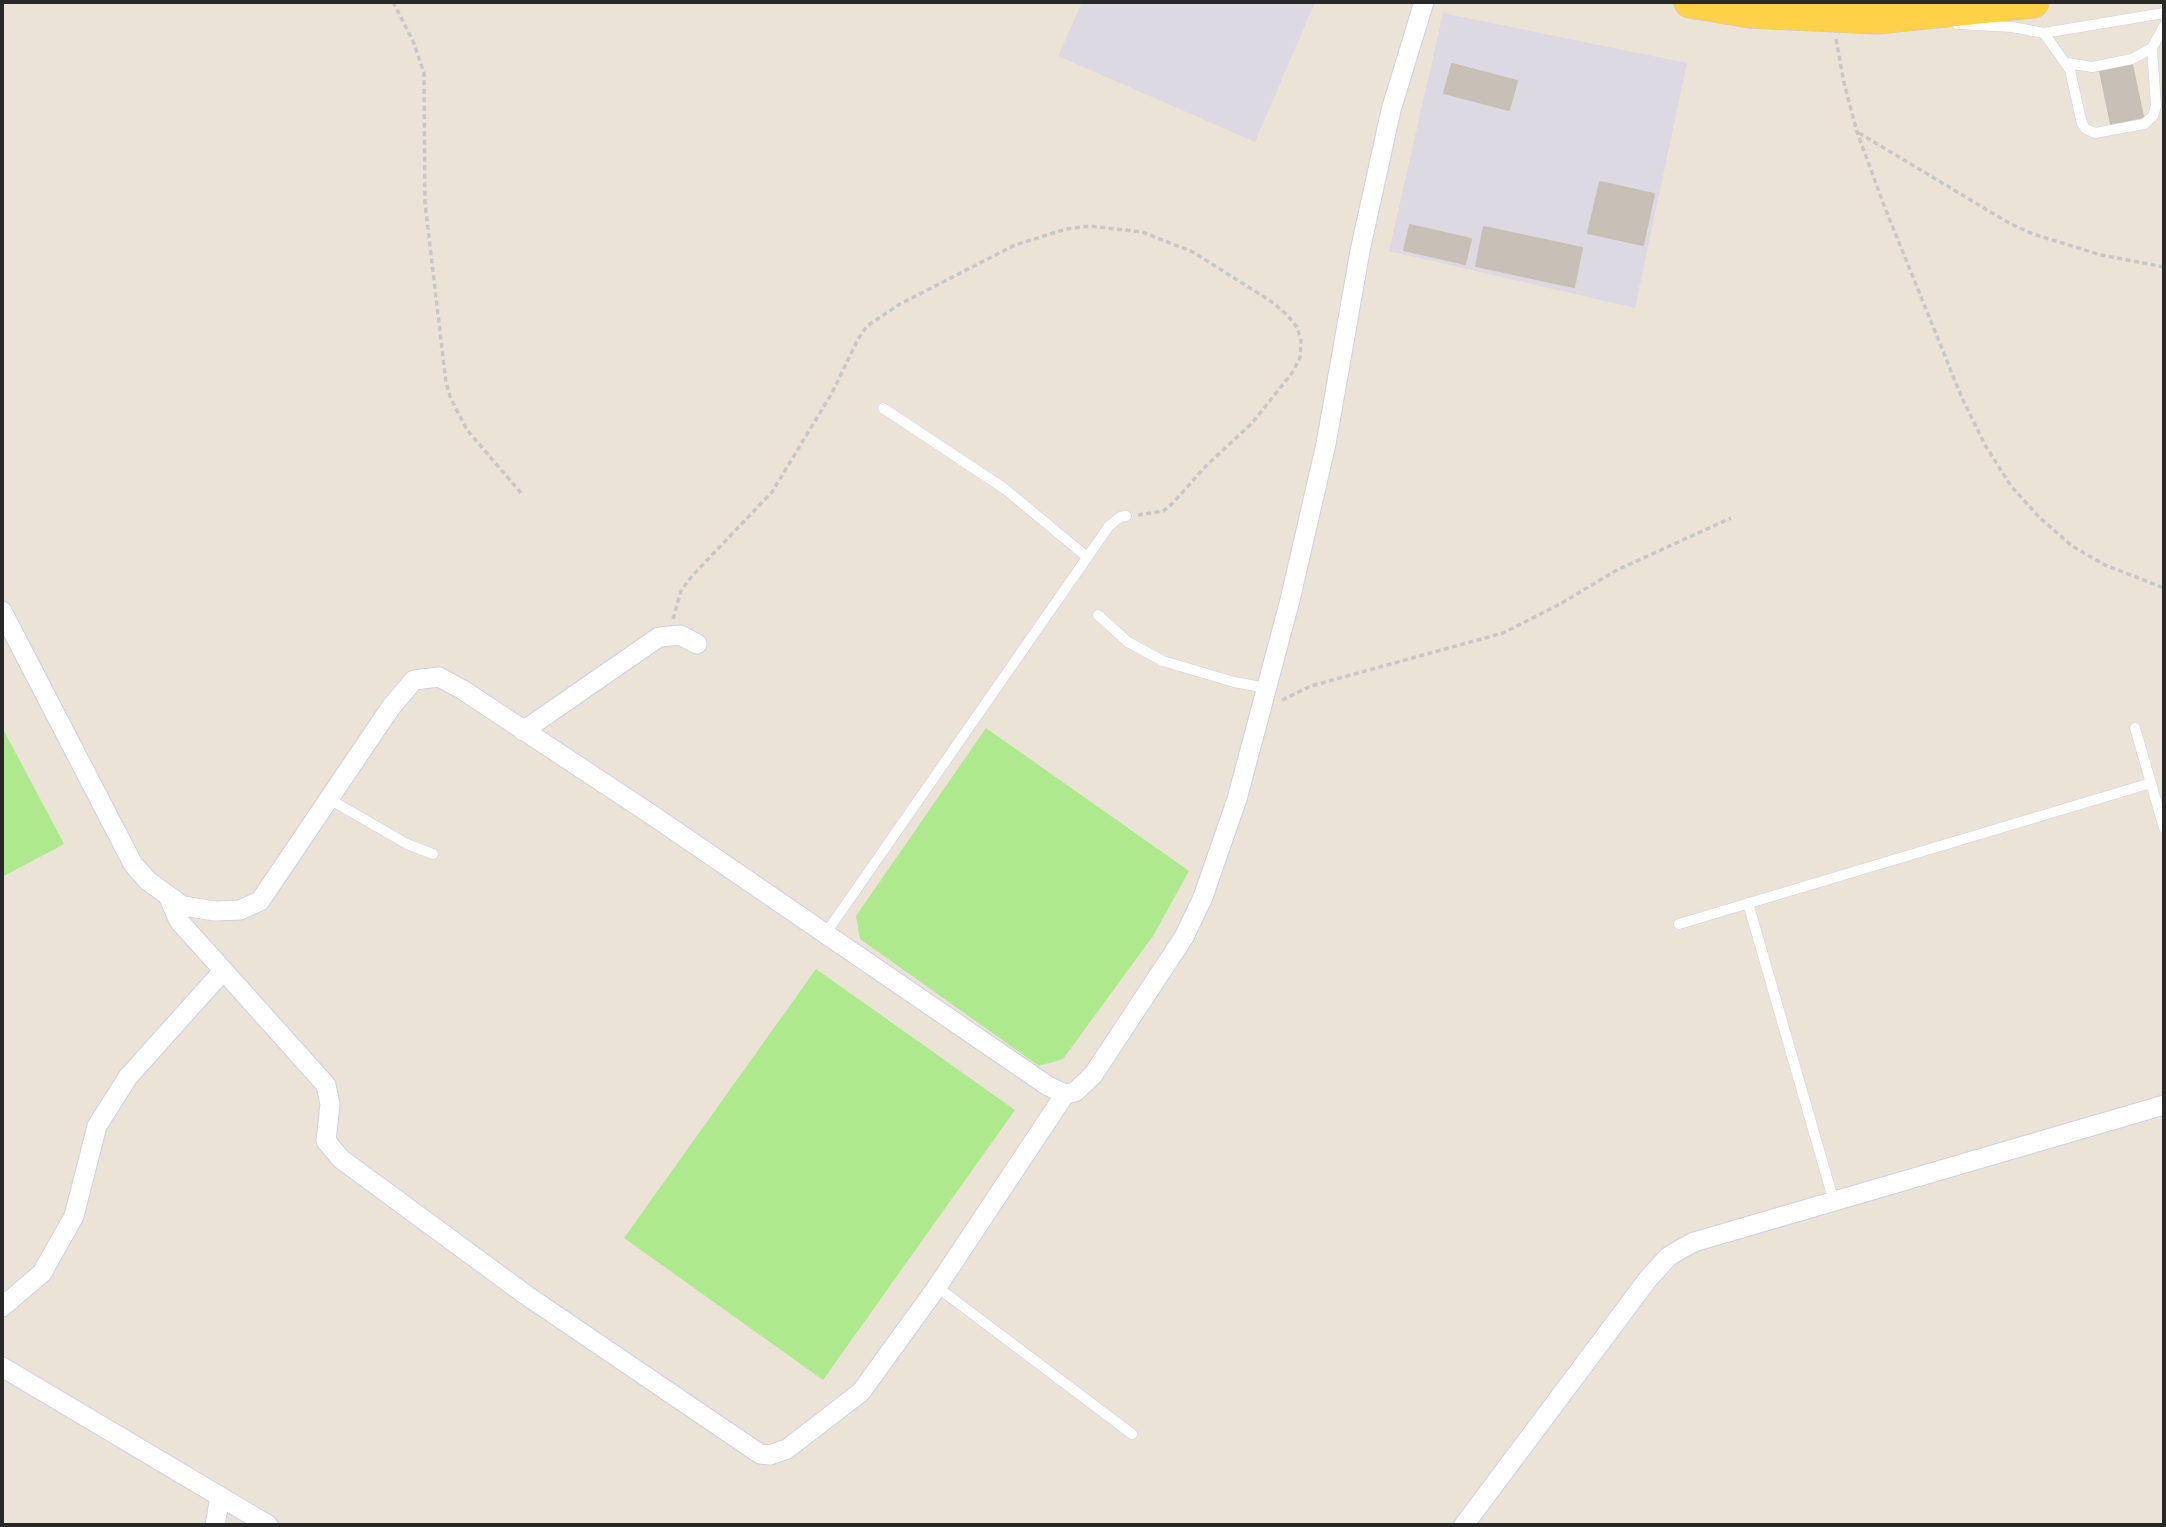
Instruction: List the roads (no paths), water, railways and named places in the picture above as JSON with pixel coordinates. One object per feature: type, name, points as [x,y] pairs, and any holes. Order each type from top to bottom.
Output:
[{"type":"main road","points":[[1690,2],[1750,12],[1877,18],[2033,2]]},
{"type":"street","points":[[2,611],[133,864],[148,881],[183,906],[215,911],[240,910],[260,901],[391,706],[414,680],[439,677],[656,817],[1048,1086],[1065,1094],[1075,1092],[1093,1075],[1184,937],[1219,853],[1237,799],[1267,688],[1326,444],[1360,251],[1391,110],[1424,2]]},
{"type":"street","points":[[523,731],[650,642],[670,635],[680,635],[697,644]]},
{"type":"street","points":[[167,895],[179,920],[326,1085],[330,1104],[326,1140],[341,1159],[526,1295],[760,1454],[770,1455],[787,1449],[861,1392],[937,1287],[1065,1094]]},
{"type":"street","points":[[2,1307],[42,1273],[74,1216],[97,1126],[128,1077],[223,971]]},
{"type":"street","points":[[1464,1525],[1648,1279],[1668,1257],[1694,1242],[2164,1105]]},
{"type":"street","points":[[2,1367],[268,1525]]},
{"type":"street","points":[[215,1525],[220,1496]]},
{"type":"lane","points":[[1877,18],[2012,27],[2044,33],[2164,13]]},
{"type":"lane","points":[[2044,33],[2067,63],[2082,124],[2095,133],[2144,124],[2153,116],[2156,106],[2152,48],[2164,26]]},
{"type":"lane","points":[[2067,63],[2092,67],[2132,59],[2152,48]]},
{"type":"lane","points":[[883,408],[1005,489],[1087,557]]},
{"type":"lane","points":[[826,933],[1087,557],[1110,526],[1120,517],[1126,516]]},
{"type":"lane","points":[[1098,615],[1128,642],[1163,661],[1234,682],[1267,688]]},
{"type":"lane","points":[[2135,728],[2164,828]]},
{"type":"lane","points":[[1679,923],[2151,783]]},
{"type":"lane","points":[[328,799],[407,844],[433,854]]},
{"type":"lane","points":[[1748,903],[1834,1202]]},
{"type":"lane","points":[[937,1287],[1132,1434]]}]
